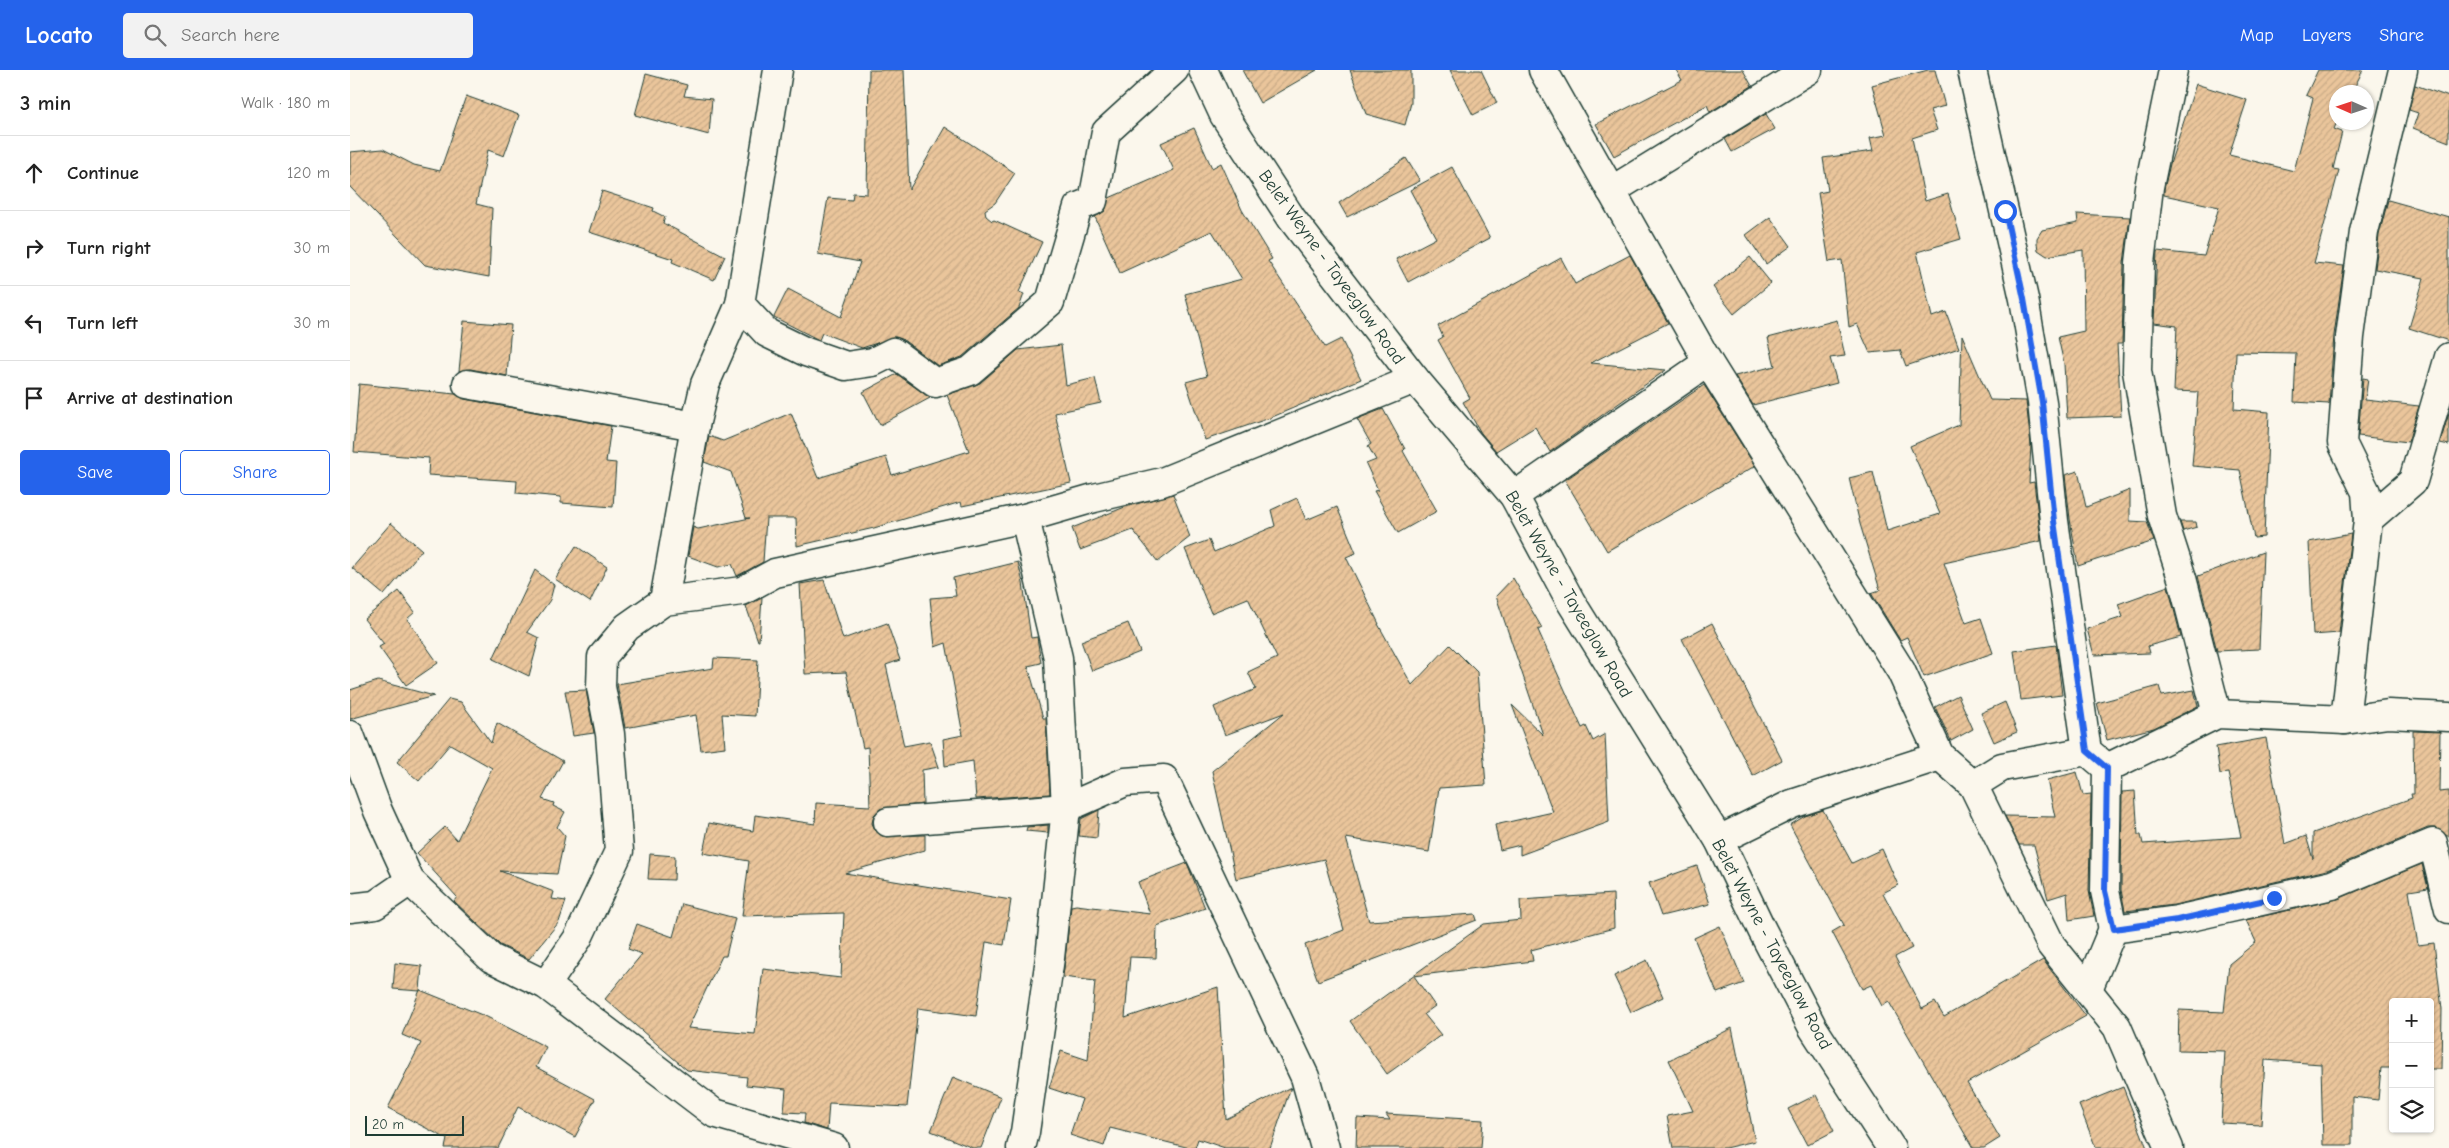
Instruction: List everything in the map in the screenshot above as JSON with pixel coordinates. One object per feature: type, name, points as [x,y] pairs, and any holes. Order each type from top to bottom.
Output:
[{"type":"street","points":[[664,601],[695,426],[705,384],[740,304],[778,70]]},
{"type":"street","points":[[740,304],[767,333],[806,352],[846,366],[873,362],[893,352],[934,383],[970,371],[1050,302],[1078,208],[1093,200],[1106,132],[1174,70]]},
{"type":"street","name":"Belet Weyne - Tayeeglow Road","points":[[1203,70],[1224,115],[1292,219],[1415,379],[1514,496],[1571,602],[1719,840],[1762,930],[1813,1028],[1891,1148]]},
{"type":"street","points":[[1543,70],[1708,362],[1901,670],[1940,756],[1973,785],[2051,945],[2116,1027],[2169,1148]]},
{"type":"street","points":[[1611,191],[1808,70]]},
{"type":"street","points":[[1972,70],[2024,299],[2042,402],[2054,521],[2087,751],[2107,768]]},
{"type":"street","points":[[2173,70],[2148,187],[2140,263],[2137,372],[2162,516],[2182,578],[2216,714]]},
{"type":"street","points":[[2345,720],[2368,520],[2366,492],[2342,442],[2350,337],[2364,232],[2403,70]]},
{"type":"street","points":[[2368,520],[2413,481],[2449,356]]},
{"type":"street","points":[[1514,496],[1708,362]]},
{"type":"street","points":[[546,985],[578,938],[619,850],[610,734],[601,687],[602,657],[627,627],[664,601],[742,591],[775,573],[1025,518],[1094,498],[1162,482],[1415,379]]},
{"type":"street","points":[[467,384],[695,426]]},
{"type":"street","points":[[1020,1148],[1025,1132],[1050,958],[1066,808],[1058,658],[1025,518]]},
{"type":"street","points":[[2107,768],[2216,714],[2345,720],[2388,714],[2449,717]]},
{"type":"street","points":[[350,735],[382,819],[410,881],[491,958],[546,985],[714,1113],[763,1138],[834,1148]]},
{"type":"street","points":[[1973,785],[2002,767],[2087,751]]},
{"type":"street","points":[[1719,840],[1792,804],[1940,756]]},
{"type":"street","points":[[2088,990],[2114,929],[2105,891],[2107,768]]},
{"type":"street","points":[[888,822],[1066,808],[1125,782],[1164,779],[1305,1077],[1325,1148]]},
{"type":"street","points":[[2114,929],[2177,920],[2332,886],[2433,842],[2449,909]]},
{"type":"street","points":[[350,908],[375,905],[410,881]]},
{"type":"building","points":[[869,70],[904,70],[909,190],[945,127],[1015,173],[995,203],[985,210],[986,216],[992,221],[994,220],[1042,242],[1019,292],[1024,294],[1019,308],[962,357],[938,366],[902,339],[895,337],[862,348],[822,333],[819,340],[774,317],[788,289],[841,317],[860,262],[818,254],[828,198],[852,200],[853,193],[867,194]]},
{"type":"building","points":[[1242,70],[1317,70],[1260,103]]},
{"type":"building","points":[[1350,70],[1411,70],[1411,103],[1405,125],[1366,114]]},
{"type":"building","points":[[1450,70],[1481,70],[1497,103],[1473,115]]},
{"type":"building","points":[[1676,70],[1743,70],[1752,86],[1710,112],[1707,105],[1614,156],[1596,124],[1682,80]]},
{"type":"building","points":[[1928,70],[1935,70],[1945,106],[1930,110],[1937,130],[1912,138],[1925,201],[1948,194],[1961,239],[1917,252],[1932,317],[1946,312],[1959,348],[1906,366],[1900,350],[1870,353],[1857,324],[1849,327],[1842,260],[1829,262],[1818,193],[1828,191],[1823,158],[1873,151],[1870,138],[1886,135],[1872,85]]},
{"type":"building","points":[[2318,70],[2363,70],[2356,85],[2329,85],[2329,130],[2342,132],[2333,169],[2339,170],[2314,263],[2344,266],[2334,335],[2329,404],[2294,402],[2296,353],[2236,352],[2234,409],[2269,412],[2264,537],[2254,538],[2240,470],[2192,466],[2198,392],[2174,391],[2177,326],[2154,323],[2157,251],[2204,256],[2219,207],[2164,195],[2164,189],[2170,164],[2196,84],[2247,100],[2229,155],[2294,171],[2313,98],[2306,95]]},
{"type":"building","points":[[646,74],[687,85],[684,96],[712,99],[709,135],[635,115]]},
{"type":"building","points":[[2415,85],[2449,97],[2449,142],[2413,128],[2418,113],[2409,110]]},
{"type":"building","points":[[466,96],[519,115],[504,156],[488,150],[476,204],[492,208],[489,277],[425,265],[350,187],[350,152],[383,149],[414,165],[440,171]]},
{"type":"building","points":[[1766,114],[1775,129],[1732,152],[1725,139]]},
{"type":"building","points":[[1194,128],[1212,168],[1221,163],[1242,210],[1272,259],[1268,261],[1325,347],[1341,339],[1361,379],[1270,418],[1205,440],[1186,382],[1207,376],[1185,294],[1242,279],[1212,231],[1120,273],[1095,217],[1105,211],[1109,198],[1174,170],[1161,143]]},
{"type":"building","points":[[1406,158],[1420,181],[1347,217],[1339,203]]},
{"type":"building","points":[[1452,167],[1490,238],[1408,282],[1396,259],[1436,238],[1410,190]]},
{"type":"building","points":[[602,191],[654,208],[653,211],[665,217],[663,223],[725,256],[714,280],[672,262],[673,259],[589,232]]},
{"type":"building","points":[[2388,200],[2449,217],[2449,341],[2409,328],[2424,278],[2375,269],[2379,235]]},
{"type":"building","points":[[2077,214],[2130,217],[2124,263],[2122,344],[2117,344],[2121,416],[2067,418],[2064,364],[2058,337],[2084,331],[2083,250],[2047,256],[2038,250],[2037,238],[2042,230],[2078,223]]},
{"type":"building","points":[[1770,217],[1791,246],[1766,264],[1746,235]]},
{"type":"building","points":[[1630,255],[1668,323],[1591,363],[1666,370],[1550,452],[1535,427],[1496,451],[1481,433],[1463,402],[1470,398],[1438,340],[1443,337],[1438,326],[1561,258],[1575,284]]},
{"type":"building","points":[[1750,257],[1771,283],[1734,314],[1713,287]]},
{"type":"building","points":[[1837,320],[1845,356],[1830,358],[1837,383],[1753,405],[1735,376],[1775,366],[1768,338]]},
{"type":"building","points":[[464,321],[511,325],[507,376],[470,369],[459,371]]},
{"type":"building","points":[[1962,335],[1990,400],[2026,401],[2031,445],[2029,483],[2034,482],[2041,541],[1944,563],[1966,623],[1981,618],[1993,653],[1924,677],[1907,637],[1900,640],[1871,593],[1880,590],[1860,524],[1849,478],[1873,472],[1887,531],[1940,514],[1910,446],[1959,425]]},
{"type":"building","points":[[1061,345],[1066,385],[1095,378],[1101,403],[1055,413],[1071,483],[962,506],[961,502],[874,528],[797,546],[796,518],[766,518],[763,562],[737,576],[732,564],[718,567],[688,556],[693,527],[698,529],[750,518],[746,518],[731,472],[704,462],[709,436],[723,441],[791,413],[818,478],[886,457],[892,475],[969,451],[947,395],[980,383],[1018,350]]},
{"type":"building","points":[[897,374],[930,398],[880,425],[863,392]]},
{"type":"building","points":[[2363,378],[2368,379],[2365,400],[2419,406],[2408,442],[2358,436]]},
{"type":"building","points":[[359,384],[455,394],[464,399],[611,426],[606,462],[616,463],[613,507],[561,503],[561,497],[516,493],[517,481],[428,475],[429,458],[354,452]]},
{"type":"building","points":[[1704,385],[1755,466],[1607,551],[1565,480]]},
{"type":"building","points":[[1383,409],[1405,449],[1403,451],[1437,511],[1398,533],[1374,491],[1378,490],[1366,464],[1376,460],[1368,446],[1371,444],[1357,419]]},
{"type":"building","points":[[2449,413],[2449,445],[2440,443]]},
{"type":"building","points":[[2078,471],[2086,507],[2130,490],[2130,521],[2147,522],[2154,541],[2078,566],[2065,475]]},
{"type":"building","points":[[1173,494],[1190,537],[1158,562],[1133,530],[1080,550],[1072,528],[1125,507]]},
{"type":"building","points":[[1297,498],[1306,520],[1337,507],[1356,553],[1346,557],[1378,624],[1412,685],[1450,645],[1477,672],[1486,785],[1439,788],[1429,852],[1346,838],[1369,921],[1475,914],[1477,920],[1318,981],[1305,945],[1344,930],[1324,859],[1236,879],[1212,771],[1284,713],[1225,735],[1214,707],[1256,689],[1248,672],[1277,658],[1248,598],[1211,613],[1185,549],[1209,540],[1214,552],[1275,526],[1271,510]]},
{"type":"building","points":[[2180,522],[2196,522],[2197,527],[2183,531]]},
{"type":"building","points":[[391,523],[422,550],[384,595],[352,568]]},
{"type":"building","points":[[2351,534],[2339,633],[2313,635],[2309,542]]},
{"type":"building","points":[[576,546],[607,567],[590,602],[555,579]]},
{"type":"building","points":[[2263,552],[2259,649],[2217,651],[2198,576]]},
{"type":"building","points":[[1018,562],[1031,638],[1037,637],[1041,663],[1028,666],[1043,718],[1046,718],[1050,794],[976,799],[973,761],[945,766],[943,739],[963,735],[946,643],[935,647],[930,598],[956,596],[953,578]]},
{"type":"building","points":[[535,570],[554,585],[550,600],[527,632],[539,638],[529,676],[493,659]]},
{"type":"building","points":[[1513,578],[1542,628],[1538,630],[1582,728],[1586,726],[1593,741],[1605,734],[1609,822],[1520,855],[1520,845],[1500,850],[1495,825],[1553,812],[1512,705],[1543,735],[1496,596]]},
{"type":"building","points":[[824,580],[843,639],[887,623],[900,660],[886,665],[904,746],[930,741],[939,767],[922,770],[923,804],[880,809],[874,815],[872,823],[875,830],[882,836],[925,835],[925,850],[845,873],[1011,900],[1004,945],[986,942],[976,1016],[918,1008],[907,1107],[829,1103],[827,1130],[804,1123],[805,1113],[784,1112],[786,1089],[746,1085],[747,1077],[687,1070],[605,999],[642,954],[628,949],[637,924],[673,937],[682,904],[735,918],[726,956],[722,956],[688,1028],[755,1034],[763,969],[841,978],[844,913],[742,916],[749,861],[703,853],[709,823],[753,831],[755,815],[815,824],[816,803],[870,806],[868,747],[863,748],[846,672],[805,674],[800,584]]},
{"type":"building","points":[[2168,586],[2181,637],[2148,646],[2150,653],[2094,655],[2087,629],[2123,617],[2118,604]]},
{"type":"building","points":[[399,591],[415,612],[407,619],[438,663],[406,685],[379,647],[384,644],[364,619]]},
{"type":"building","points":[[762,598],[759,641],[758,641],[746,606]]},
{"type":"building","points":[[1128,623],[1140,652],[1092,671],[1081,641]]},
{"type":"building","points":[[1712,623],[1782,760],[1753,776],[1682,639]]},
{"type":"building","points":[[2056,645],[2062,695],[2021,700],[2014,651]]},
{"type":"building","points":[[714,658],[758,660],[755,716],[722,714],[725,747],[701,750],[696,715],[625,728],[617,684],[713,668]]},
{"type":"building","points":[[378,681],[434,696],[350,719],[350,690]]},
{"type":"building","points":[[2159,686],[2162,696],[2194,690],[2198,706],[2154,728],[2107,740],[2097,703]]},
{"type":"building","points":[[586,690],[594,733],[573,736],[565,691]]},
{"type":"building","points":[[1958,695],[1973,729],[1951,741],[1935,707]]},
{"type":"building","points":[[449,699],[461,702],[491,743],[497,723],[563,761],[542,799],[554,803],[553,806],[565,812],[557,827],[565,836],[557,874],[500,871],[554,892],[552,899],[566,901],[559,922],[529,959],[500,945],[454,901],[457,897],[417,853],[445,827],[457,840],[492,768],[450,744],[419,781],[397,762]]},
{"type":"building","points":[[2005,702],[2017,732],[1994,742],[1981,713]]},
{"type":"building","points":[[2413,731],[2440,732],[2439,792],[2449,791],[2449,837],[2436,828],[2428,828],[2327,870],[2174,905],[2125,911],[2121,890],[2122,792],[2135,791],[2138,835],[2141,835],[2143,844],[2241,837],[2228,773],[2220,774],[2216,747],[2266,738],[2285,844],[2306,836],[2313,859],[2313,833],[2412,798],[2411,794],[2414,794]]},
{"type":"building","points":[[2077,772],[2083,795],[2091,794],[2089,891],[2094,916],[2069,920],[2067,893],[2048,899],[2034,845],[2019,845],[2005,816],[2055,817],[2047,780]]},
{"type":"building","points":[[1099,810],[1097,838],[1079,836],[1081,819]]},
{"type":"building","points":[[1823,810],[1852,863],[1882,849],[1898,885],[1883,893],[1912,948],[1895,957],[1922,1009],[1935,1002],[1944,1017],[2043,960],[2086,1016],[1967,1083],[2000,1138],[1984,1148],[1973,1148],[1889,1002],[1882,1006],[1871,985],[1862,989],[1832,932],[1844,925],[1790,825],[1805,816]]},
{"type":"building","points":[[1048,825],[1048,833],[1026,831],[1027,827]]},
{"type":"building","points":[[650,854],[675,856],[674,880],[648,879]]},
{"type":"building","points":[[1187,863],[1205,908],[1157,926],[1156,958],[1130,957],[1125,1018],[1218,987],[1226,1119],[1291,1087],[1270,1148],[1225,1148],[1198,1139],[1195,1148],[1190,1148],[1110,1128],[1104,1146],[1070,1135],[1082,1099],[1049,1088],[1061,1051],[1088,1060],[1095,981],[1063,977],[1071,906],[1150,914],[1138,882]]},
{"type":"building","points":[[2422,864],[2428,888],[2409,891],[2418,945],[2434,943],[2442,1009],[2441,1069],[2434,1069],[2434,998],[2389,998],[2389,1068],[2381,1068],[2378,1100],[2352,1097],[2352,1145],[2323,1145],[2321,1064],[2265,1060],[2261,1125],[2221,1123],[2225,1051],[2178,1050],[2179,1010],[2224,1012],[2229,964],[2256,942],[2246,920],[2338,899]]},
{"type":"building","points":[[1697,866],[1710,904],[1661,916],[1649,883]]},
{"type":"building","points":[[1613,894],[1614,928],[1531,950],[1533,961],[1414,976],[1435,1006],[1424,1014],[1441,1035],[1387,1074],[1350,1021],[1484,924],[1521,920],[1520,900]]},
{"type":"building","points":[[1720,926],[1744,983],[1717,993],[1694,938]]},
{"type":"building","points":[[1647,960],[1663,997],[1631,1012],[1614,976]]},
{"type":"building","points":[[395,963],[422,966],[420,991],[393,989]]},
{"type":"building","points":[[420,990],[487,1017],[546,1047],[536,1067],[595,1099],[575,1137],[518,1107],[498,1148],[445,1148],[447,1139],[388,1108],[421,1043],[402,1035]]},
{"type":"building","points":[[1732,1028],[1755,1141],[1725,1148],[1673,1148],[1667,1116],[1693,1111],[1669,1060]]},
{"type":"building","points":[[953,1077],[1001,1097],[981,1148],[973,1148],[931,1131]]},
{"type":"building","points":[[2123,1087],[2147,1148],[2096,1148],[2079,1105]]},
{"type":"building","points":[[1816,1095],[1834,1131],[1807,1145],[1788,1109]]},
{"type":"building","points":[[1386,1114],[1483,1120],[1481,1148],[1356,1148],[1357,1118],[1390,1120]]},
{"type":"route","points":[[2005,211],[2024,299],[2042,402],[2054,521],[2087,751],[2107,768],[2105,891],[2114,929],[2177,920],[2274,898]]}]
